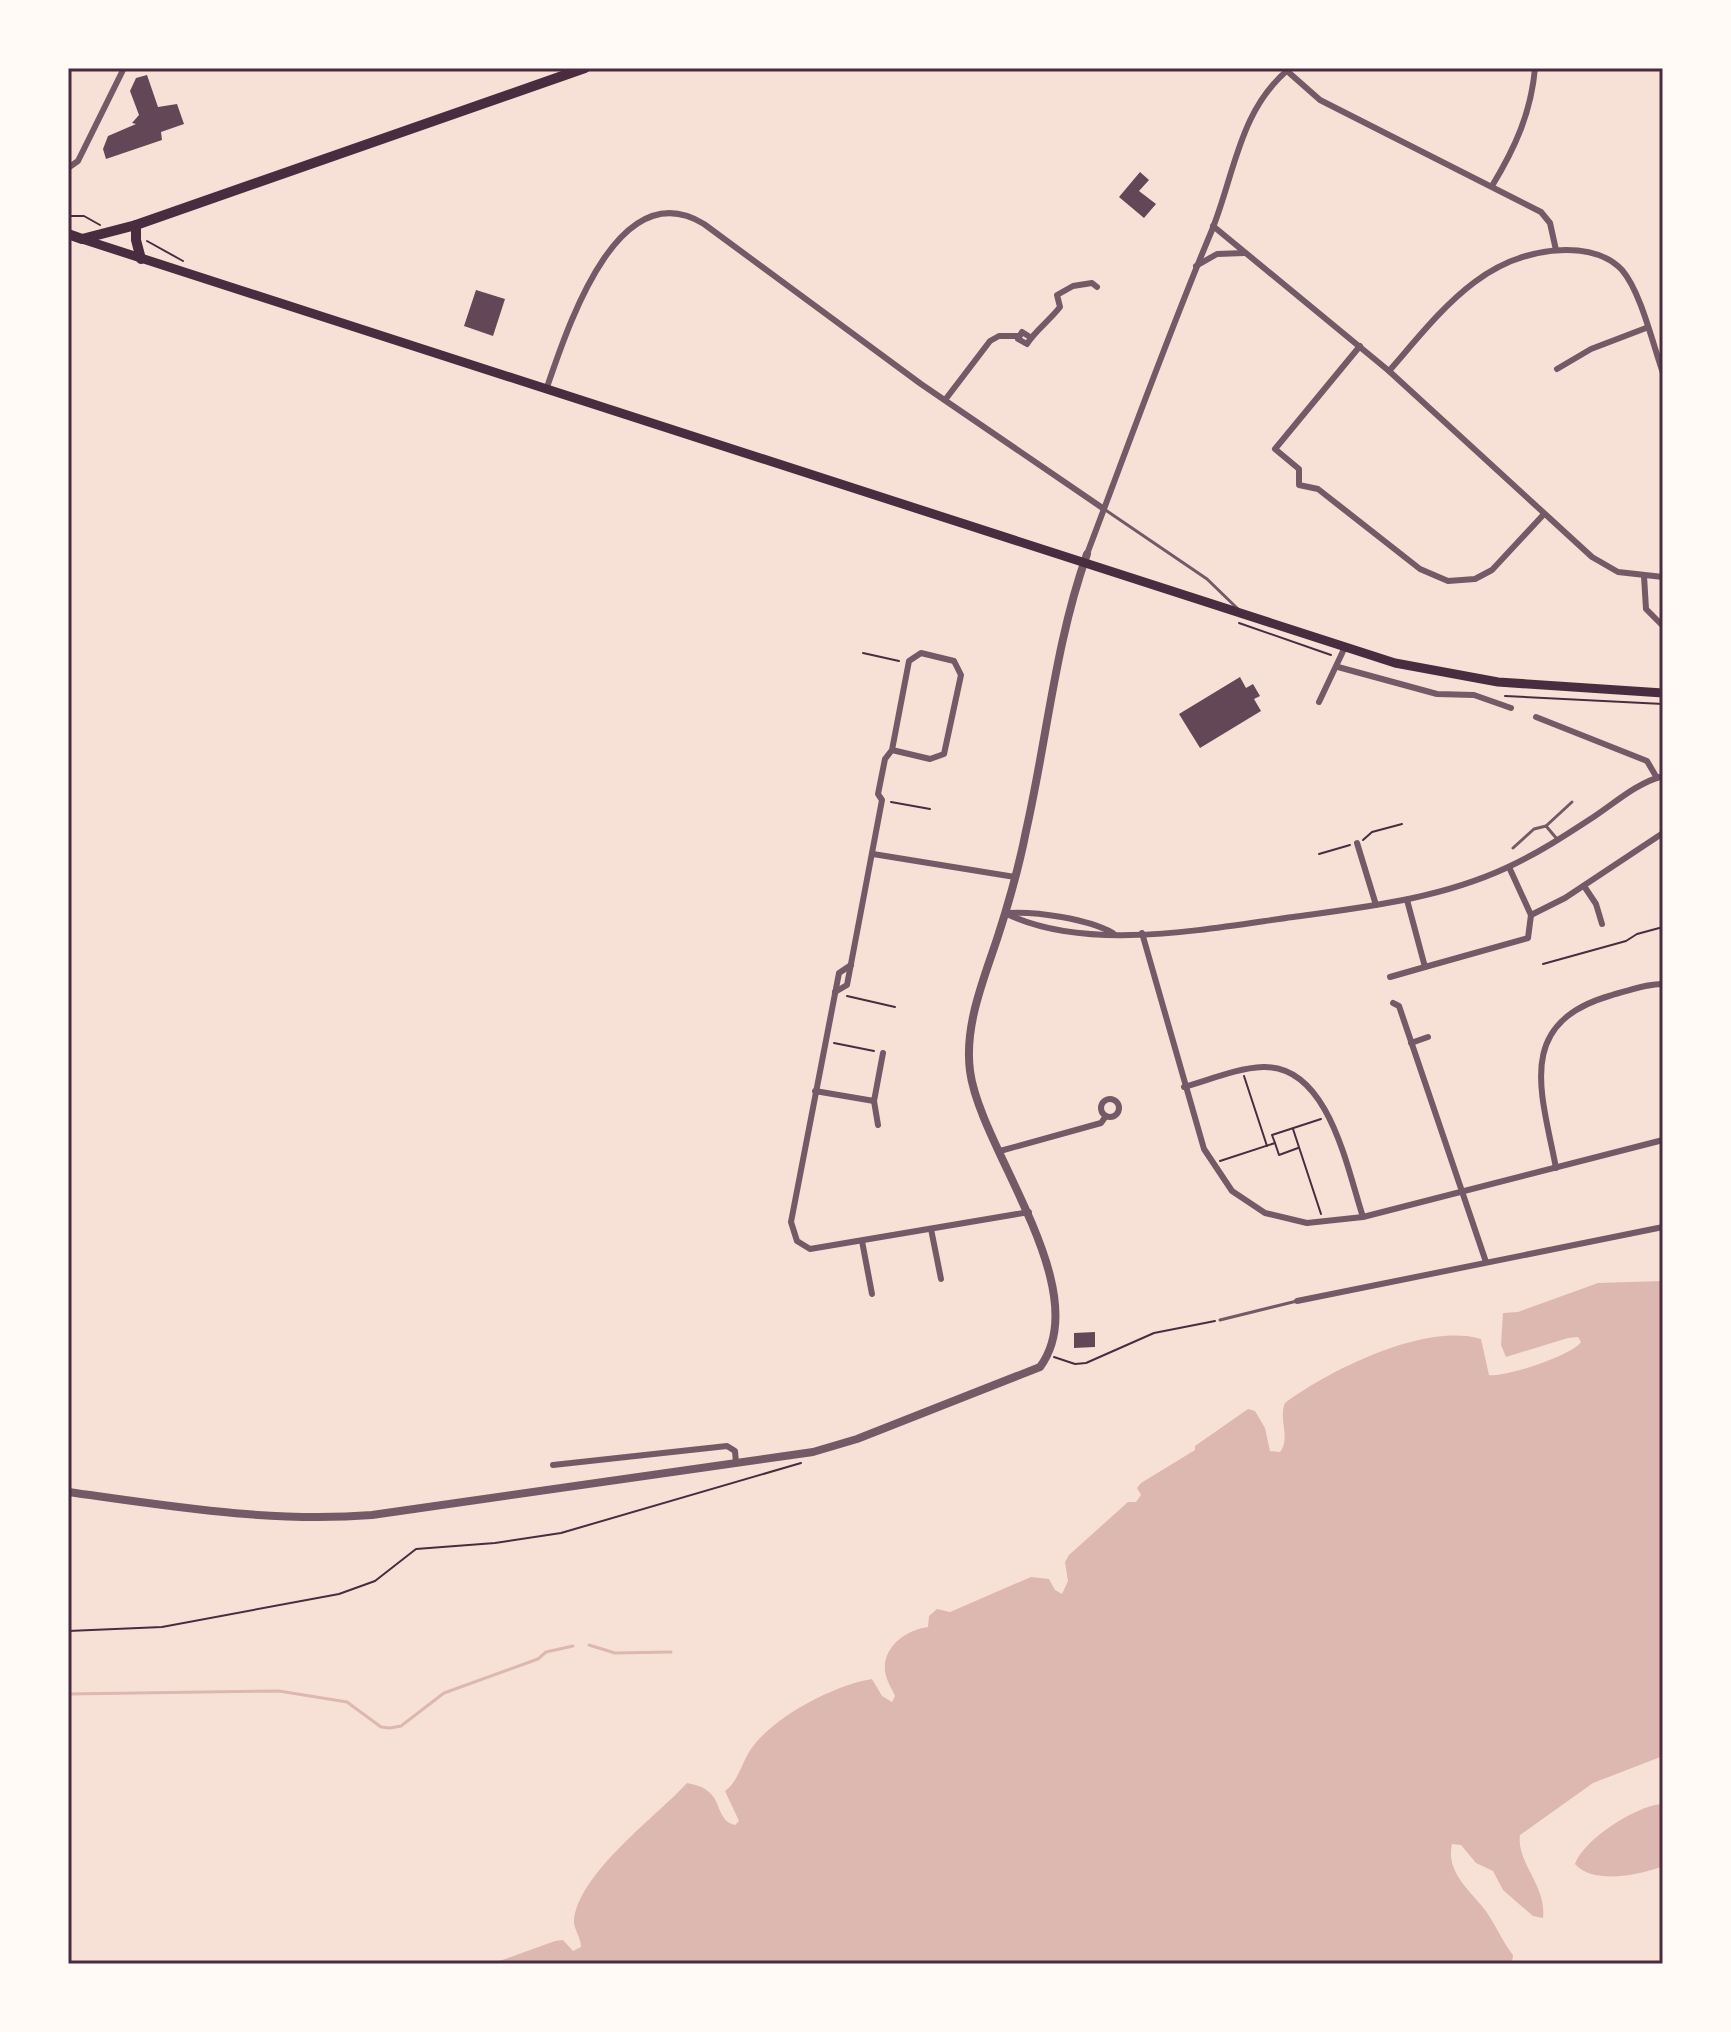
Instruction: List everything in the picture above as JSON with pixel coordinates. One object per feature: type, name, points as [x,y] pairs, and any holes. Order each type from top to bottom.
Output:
[{"type":"main road","points":[[82,239],[136,225],[585,68]]},
{"type":"main road","points":[[136,225],[141,259]]},
{"type":"main road","points":[[68,234],[546,390],[1085,559],[1345,647],[1461,677],[1663,693]]},
{"type":"street","points":[[68,168],[78,161],[124,68]]},
{"type":"street","points":[[1492,186],[1522,130],[1532,97],[1535,68]]},
{"type":"street","points":[[68,1492],[250,1516],[322,1519],[372,1515],[813,1452],[1040,1367],[1048,1354],[1054,1326],[1051,1290],[1041,1242],[973,1087],[969,1052],[978,999],[1015,877],[1063,636],[1085,559],[1213,226],[1249,120],[1267,90],[1287,69],[1328,104],[1547,217],[1556,250]]},
{"type":"street","points":[[546,390],[586,284],[630,230],[653,215],[674,212],[704,224],[945,400],[1104,509]]},
{"type":"street","points":[[1213,226],[1389,371],[1600,563],[1618,572],[1663,577]]},
{"type":"street","points":[[1389,371],[1470,282],[1508,261],[1556,250],[1593,252],[1619,268],[1632,288],[1663,373]]},
{"type":"street","points":[[1196,266],[1217,254],[1246,253]]},
{"type":"street","points":[[945,400],[990,341],[999,336],[1018,336],[1026,332],[1030,337],[1040,332],[1060,307],[1057,295],[1062,290],[1092,283],[1097,287]]},
{"type":"street","points":[[1557,369],[1591,349],[1646,328]]},
{"type":"street","points":[[1360,346],[1275,449],[1299,469],[1299,485],[1318,489],[1420,569],[1448,581],[1475,579],[1492,570],[1544,514]]},
{"type":"street","points":[[1644,576],[1646,609],[1663,626]]},
{"type":"street","points":[[1319,702],[1345,647]]},
{"type":"street","points":[[892,750],[938,758],[946,751],[959,667],[950,660],[921,653],[908,663],[892,750],[883,770],[878,794],[882,800],[847,985],[838,990],[815,1091],[791,1222],[792,1234],[800,1245],[810,1249],[1029,1212]]},
{"type":"street","points":[[1338,667],[1437,694],[1474,695],[1511,708]]},
{"type":"street","points":[[1005,913],[1027,912],[1100,925],[1113,933],[1142,933],[1407,900],[1456,887],[1509,867],[1558,840],[1636,788],[1660,777],[1647,761],[1536,717]]},
{"type":"street","points":[[1531,915],[1584,886],[1663,833]]},
{"type":"street","points":[[1357,843],[1376,905]]},
{"type":"street","points":[[873,854],[1015,877]]},
{"type":"street","points":[[1390,977],[1528,938],[1531,915],[1509,867]]},
{"type":"street","points":[[1584,886],[1596,904],[1602,924]]},
{"type":"street","points":[[1407,900],[1425,967]]},
{"type":"street","points":[[1142,933],[1184,1087],[1211,1164],[1232,1191],[1252,1207],[1293,1221],[1324,1223],[1363,1217],[1663,1140]]},
{"type":"street","points":[[1556,1168],[1539,1071],[1551,1033],[1570,1012],[1587,1003],[1663,984]]},
{"type":"street","points":[[1393,1003],[1399,1006],[1486,1262]]},
{"type":"street","points":[[1411,1043],[1428,1037]]},
{"type":"street","points":[[878,1125],[874,1101],[883,1053]]},
{"type":"street","points":[[1184,1087],[1266,1067],[1287,1072],[1306,1084],[1329,1116],[1363,1217]]},
{"type":"street","points":[[815,1091],[874,1101]]},
{"type":"street","points":[[1000,1151],[1101,1123],[1106,1116]]},
{"type":"street","points":[[1297,1301],[1663,1227]]},
{"type":"street","points":[[931,1229],[941,1279]]},
{"type":"street","points":[[862,1241],[872,1294]]},
{"type":"street","points":[[553,1465],[727,1446],[735,1451],[736,1463]]},
{"type":"lane","points":[[1104,509],[1207,579],[1240,613]]},
{"type":"lane","points":[[1513,848],[1534,829],[1546,826],[1572,802]]},
{"type":"lane","points":[[1546,826],[1558,840]]},
{"type":"lane","points":[[1220,1320],[1297,1301]]},
{"type":"path","points":[[68,216],[84,216],[112,231]]},
{"type":"path","points":[[136,240],[149,242],[164,253],[190,263]]},
{"type":"path","points":[[1242,627],[1341,658]]},
{"type":"path","points":[[863,653],[908,663]]},
{"type":"path","points":[[1501,696],[1663,704]]},
{"type":"path","points":[[882,800],[930,809]]},
{"type":"path","points":[[1543,964],[1626,941],[1637,934],[1663,927]]},
{"type":"path","points":[[838,990],[848,998],[895,1007]]},
{"type":"path","points":[[825,1042],[883,1053]]},
{"type":"path","points":[[1243,1071],[1267,1146]]},
{"type":"path","points":[[1299,1148],[1279,1155],[1272,1135],[1329,1116]]},
{"type":"path","points":[[1293,1128],[1324,1223]]},
{"type":"path","points":[[1211,1164],[1275,1143]]},
{"type":"path","points":[[1048,1354],[1067,1362],[1086,1363],[1154,1333],[1220,1320]]},
{"type":"path","points":[[68,1631],[162,1627],[339,1594],[375,1581],[416,1549],[495,1543],[561,1533],[798,1465],[813,1452]]},
{"type":"shaded area","points":[[1663,1281],[1663,1756],[1593,1783],[1520,1835],[1522,1855],[1541,1895],[1543,1918],[1533,1916],[1503,1890],[1493,1871],[1476,1863],[1461,1845],[1452,1844],[1455,1870],[1486,1911],[1513,1955],[1512,1964],[491,1964],[555,1941],[563,1940],[573,1951],[581,1947],[574,1919],[590,1882],[687,1783],[699,1786],[714,1797],[725,1820],[735,1825],[739,1821],[725,1791],[737,1777],[751,1749],[774,1725],[823,1695],[872,1679],[882,1696],[892,1702],[895,1696],[885,1669],[889,1651],[910,1632],[928,1627],[929,1616],[937,1609],[950,1612],[1031,1577],[1049,1579],[1055,1590],[1062,1594],[1068,1581],[1065,1562],[1069,1555],[1128,1502],[1136,1502],[1141,1495],[1137,1488],[1141,1483],[1195,1450],[1195,1446],[1248,1409],[1255,1411],[1265,1428],[1270,1451],[1280,1452],[1284,1441],[1285,1403],[1351,1364],[1406,1343],[1458,1336],[1481,1339],[1489,1375],[1523,1369],[1565,1353],[1581,1342],[1578,1337],[1568,1338],[1506,1357],[1501,1345],[1503,1313],[1518,1312],[1598,1283]]},
{"type":"shaded area","points":[[1663,1799],[1660,1855],[1663,1866],[1630,1875],[1605,1876],[1583,1870],[1575,1864],[1580,1854],[1599,1835],[1637,1811],[1660,1804]]},
{"type":"building","points":[[147,75],[158,107],[177,104],[184,124],[161,132],[162,140],[106,159],[103,149],[108,136],[136,124],[132,123],[139,115],[130,91],[136,78]]},
{"type":"building","points":[[1140,172],[1149,180],[1139,191],[1156,204],[1144,218],[1119,197]]},
{"type":"building","points":[[476,290],[505,299],[493,336],[464,326]]},
{"type":"building","points":[[1240,677],[1246,688],[1253,684],[1260,696],[1254,699],[1261,711],[1200,748],[1179,714]]},
{"type":"building","points":[[1095,1332],[1095,1347],[1074,1348],[1074,1333]]},
{"type":"waterway","points":[[589,1645],[615,1653],[671,1652]]},
{"type":"waterway","points":[[68,1694],[279,1691],[347,1702],[381,1727],[390,1728],[401,1726],[444,1693],[538,1659],[546,1652],[573,1646]]}]
